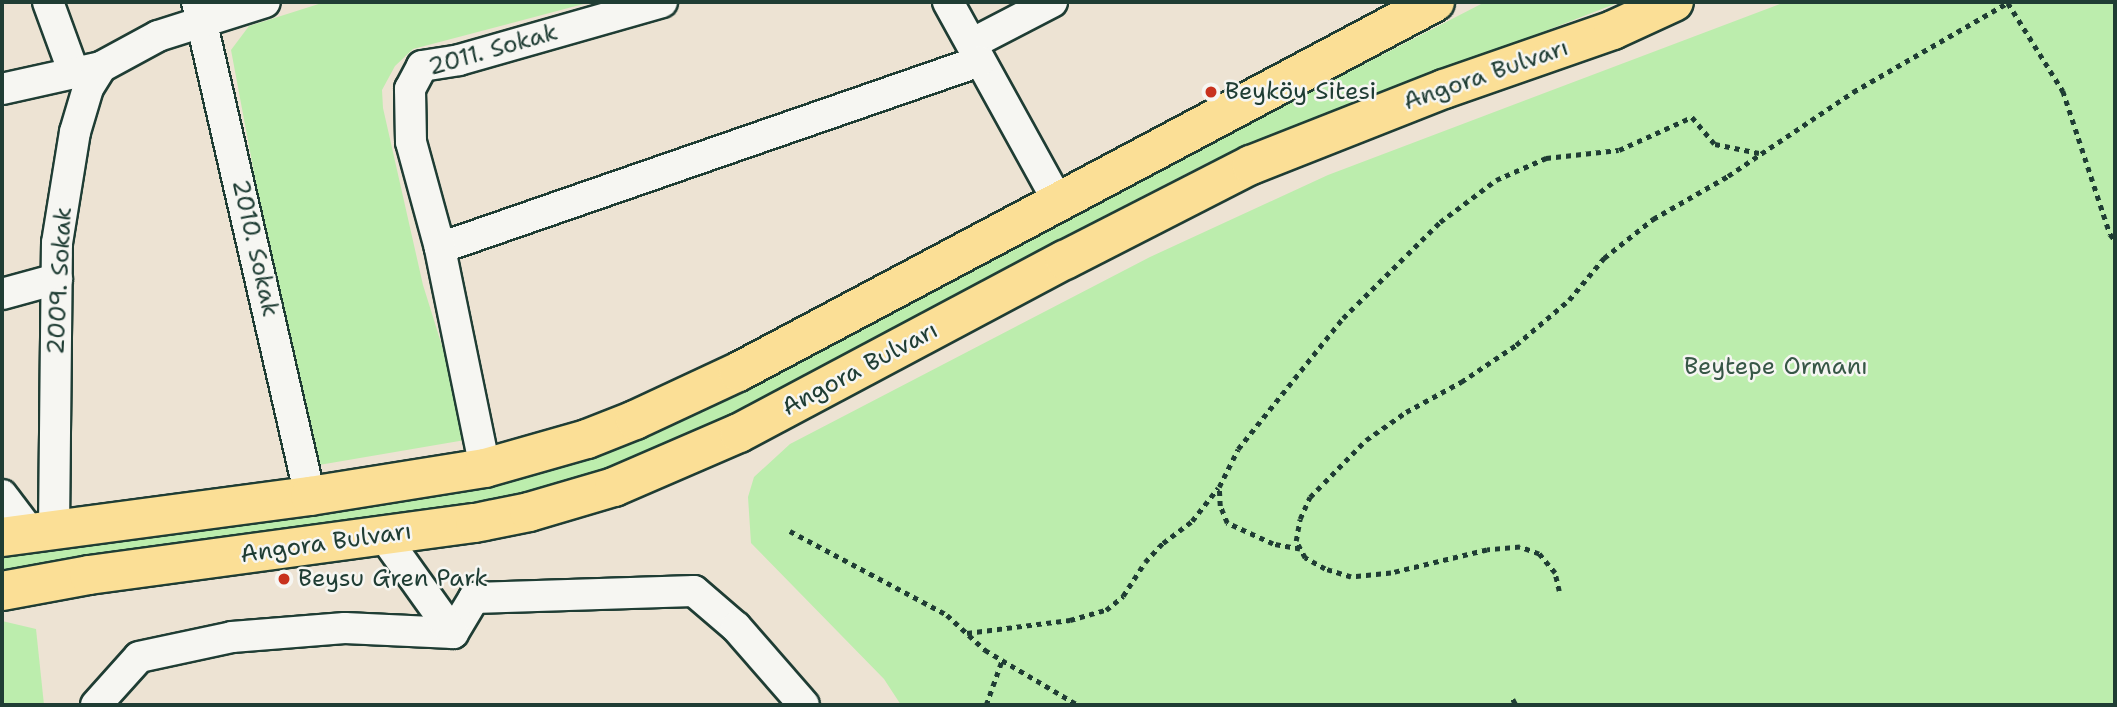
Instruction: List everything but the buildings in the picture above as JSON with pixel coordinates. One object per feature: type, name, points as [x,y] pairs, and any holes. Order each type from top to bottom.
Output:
[{"type":"main road","name":"Angora Bulvarı","points":[[29,533],[310,496],[485,468],[542,453],[635,420],[738,372],[1433,2]]},
{"type":"main road","name":"Angora Bulvarı","points":[[2,591],[475,523],[529,512],[653,472],[789,408],[1065,260],[1251,165],[1431,94],[1613,30],[1674,2]]},
{"type":"street","points":[[48,2],[87,70]]},
{"type":"street","points":[[2,89],[87,70],[158,36],[200,12],[265,2]]},
{"type":"street","name":"2011. Sokak","points":[[485,468],[440,248],[411,142],[410,89],[422,66],[459,60],[662,2]]},
{"type":"street","points":[[948,2],[1058,201]]},
{"type":"street","points":[[440,248],[977,52],[1052,2]]},
{"type":"street","name":"2010. Sokak","points":[[200,12],[310,496]]},
{"type":"street","name":"2009. Sokak","points":[[29,533],[57,279],[57,243],[75,132],[88,88],[87,70]]},
{"type":"street","points":[[2,294],[57,279]]},
{"type":"street","points":[[2,495],[29,533]]},
{"type":"street","points":[[383,535],[453,633]]},
{"type":"street","points":[[453,633],[474,598],[694,591],[736,627],[804,705]]},
{"type":"street","points":[[96,705],[139,657],[232,637],[345,628],[453,633]]},
{"type":"path","points":[[1559,591],[1555,573],[1539,554],[1520,547],[1486,550],[1391,573],[1351,577],[1305,558],[1296,541],[1300,519],[1310,497],[1366,440],[1406,412],[1461,382],[1516,345],[1569,300],[1604,258],[1653,219],[1728,176],[1853,92],[2009,2],[2063,91],[2110,234],[2115,240]]},
{"type":"path","points":[[967,633],[1070,620],[1107,610],[1123,596],[1144,562],[1163,543],[1192,521],[1219,487],[1238,449],[1343,318],[1440,222],[1496,180],[1546,158],[1619,150],[1692,117],[1715,144],[1759,153]]},
{"type":"path","points":[[1219,487],[1220,506],[1227,523],[1273,544],[1300,549]]},
{"type":"path","points":[[790,531],[947,615],[1002,660],[1078,705]]},
{"type":"path","points":[[986,705],[1002,660]]},
{"type":"path","points":[[1513,699],[1516,705]]},
{"type":"green space","points":[[325,2],[591,2],[413,49],[395,66],[382,90],[383,108],[423,285],[471,439],[319,465],[277,295],[231,50],[249,26]]},
{"type":"green space","points":[[1485,2],[1620,2],[1209,162],[1061,238],[748,407],[616,466],[515,494],[371,520],[2,570],[2,557],[436,495],[578,462],[636,441],[762,383],[1125,187]]},
{"type":"green space","name":"Beytepe Ormanı","points":[[1785,2],[2115,2],[2115,705],[901,705],[884,679],[751,543],[748,497],[754,477],[790,444],[1150,257],[1328,175]]},
{"type":"green space","points":[[2,621],[36,629],[44,705],[2,705]]},
{"type":"place","name":"Beyköy Sitesi","points":[[1211,92]]},
{"type":"place","name":"Beysu Gren Park","points":[[284,579]]}]
